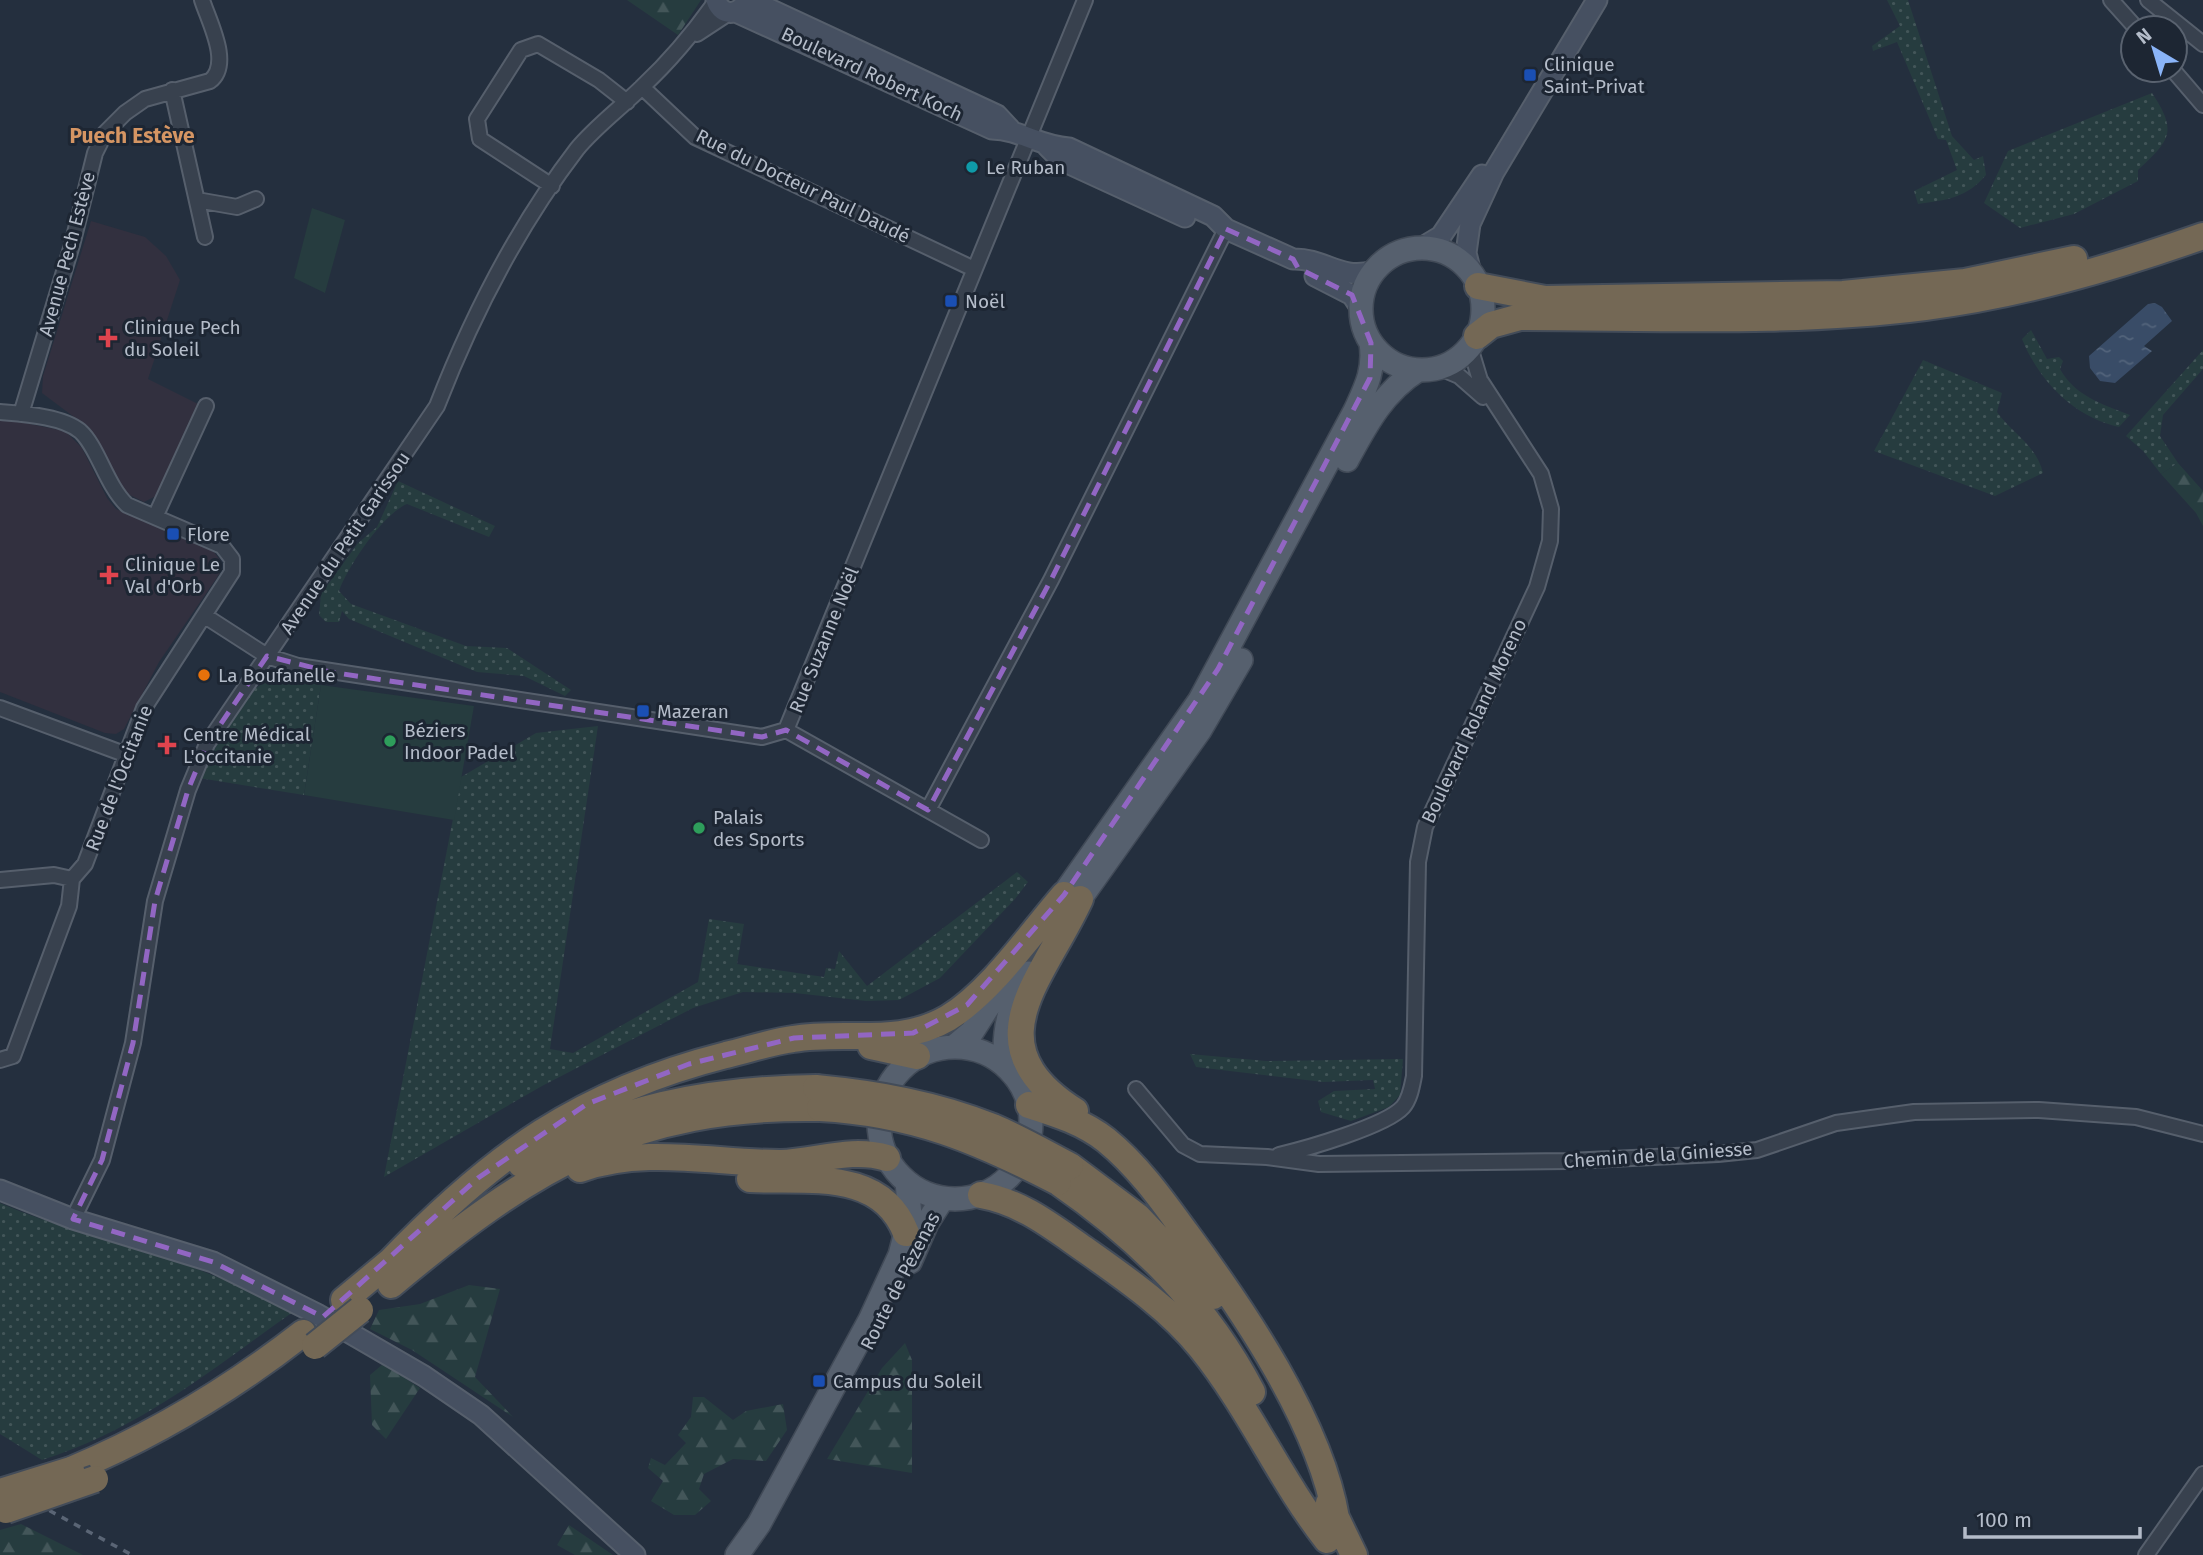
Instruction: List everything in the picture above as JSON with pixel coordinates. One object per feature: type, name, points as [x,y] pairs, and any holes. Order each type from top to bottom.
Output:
[{"type":"highway","points":[[1474,280],[1545,299],[1795,296],[1902,290],[2029,270],[2118,246],[2203,218]]},
{"type":"highway","points":[[1473,341],[1491,325],[1520,317],[1792,317],[1924,307],[2040,286],[2129,262],[2203,236]]},
{"type":"highway","points":[[352,1305],[434,1216],[478,1178],[587,1104],[652,1078],[793,1038],[893,1037],[929,1027],[974,997],[1072,897]]},
{"type":"highway","points":[[1072,897],[1022,1011],[1022,1045],[1034,1078],[1046,1091],[1120,1143],[1132,1157],[1136,1168]]},
{"type":"highway","points":[[730,1054],[835,1043],[918,1056]]},
{"type":"highway","points":[[388,1263],[460,1206],[514,1168],[570,1137],[606,1122],[672,1101],[750,1089],[818,1098]]},
{"type":"highway","points":[[2,1505],[83,1475],[217,1416],[352,1305],[482,1211],[549,1168],[623,1136],[662,1124],[818,1098],[878,1094],[943,1109],[995,1128],[1064,1174],[1138,1217],[1214,1297],[1249,1350],[1332,1538]]},
{"type":"highway","points":[[1029,1105],[1077,1121],[1105,1139],[1136,1168],[1207,1261],[1273,1363],[1330,1485],[1332,1538]]},
{"type":"highway","points":[[482,1211],[559,1176],[626,1157],[780,1163],[860,1152],[887,1158]]},
{"type":"highway","points":[[559,1176],[626,1174],[846,1183],[860,1186],[886,1199],[906,1233]]},
{"type":"highway","points":[[981,1195],[1016,1205],[1053,1227],[1153,1301],[1191,1336],[1233,1393],[1298,1503],[1332,1538],[1354,1555]]},
{"type":"main road","points":[[955,1046],[981,1051],[1006,1066],[1022,1085],[1029,1105],[1031,1132],[1024,1156],[1006,1180],[981,1195],[943,1198],[924,1193],[907,1182],[887,1158],[879,1132],[881,1103],[894,1077],[918,1056],[955,1046],[972,1032],[1072,897],[1223,693],[1373,414],[1395,387],[1429,369],[1458,358],[1473,341],[1483,311],[1474,280],[1445,253],[1421,248],[1392,256],[1374,271],[1364,288],[1360,307],[1363,326],[1371,343],[1373,366],[1355,411],[1218,669],[1072,897],[1012,1003],[1005,1030],[1006,1066]]},
{"type":"main road","points":[[1371,343],[1393,364],[1429,369]]},
{"type":"main road","name":"Route de Pézenas","points":[[737,1555],[759,1524],[870,1321],[906,1233],[910,1216],[907,1182]]},
{"type":"main road","name":"Route de Pézenas","points":[[830,1396],[859,1361],[882,1322],[927,1223],[943,1198]]},
{"type":"main road","name":"Route de Pézenas","points":[[751,1555],[759,1524]]},
{"type":"street","name":"Avenue Pech Estève","points":[[21,414],[72,245],[94,153],[105,133],[125,113],[145,99],[210,81],[218,75],[221,63],[202,0]]},
{"type":"street","name":"Rue Suzanne Noël","points":[[267,656],[338,673],[762,737],[786,730],[1084,0]]},
{"type":"street","points":[[1421,248],[1441,236],[1464,202],[1587,0]]},
{"type":"street","points":[[1474,280],[1466,253],[1470,224],[1494,172],[1597,0]]},
{"type":"street","points":[[2111,0],[2124,14]]},
{"type":"street","points":[[2148,0],[2203,44]]},
{"type":"street","name":"Boulevard Robert Koch","points":[[732,4],[992,129],[1010,130],[1047,146],[1061,160],[1209,228],[1226,229],[1293,259],[1303,259],[1340,273],[1362,274],[1374,271]]},
{"type":"street","name":"Avenue du Petit Garissou","points":[[73,1219],[102,1160],[132,1042],[155,901],[188,790],[207,744],[437,406],[458,352],[486,294],[551,186],[579,147],[687,40],[732,4]]},
{"type":"street","points":[[551,186],[480,139],[477,130],[477,119],[522,50],[538,44],[599,80],[627,102]]},
{"type":"street","points":[[2185,84],[2203,105]]},
{"type":"street","name":"Rue du Docteur Paul Daudé","points":[[642,87],[695,137],[974,270]]},
{"type":"street","points":[[172,90],[205,237]]},
{"type":"street","points":[[197,200],[237,207],[256,199]]},
{"type":"street","points":[[928,810],[1051,580],[1226,229]]},
{"type":"street","name":"Boulevard Robert Koch","points":[[1293,259],[1298,268],[1352,295],[1360,307]]},
{"type":"street","name":"Boulevard Roland Moreno","points":[[1267,1157],[1308,1149],[1387,1118],[1402,1107],[1410,1093],[1414,1076],[1418,862],[1424,827],[1537,587],[1550,541],[1551,509],[1541,474],[1480,380],[1473,341]]},
{"type":"street","name":"Boulevard Roland Moreno","points":[[1429,369],[1470,383],[1501,415]]},
{"type":"street","points":[[155,517],[206,406]]},
{"type":"street","name":"Rue de l'Occitanie","points":[[0,412],[69,425],[82,432],[116,495],[127,505],[222,547],[232,559],[232,572],[144,708],[92,849],[85,864],[72,879]]},
{"type":"street","points":[[205,616],[267,656]]},
{"type":"street","points":[[0,708],[127,755]]},
{"type":"street","points":[[786,730],[981,840]]},
{"type":"street","points":[[0,880],[54,876],[72,879],[69,906],[13,1056],[0,1060]]},
{"type":"street","name":"Chemin de la Giniesse","points":[[1136,1089],[1183,1145],[1200,1154],[1267,1157],[1319,1164],[1568,1161],[1718,1154],[1757,1150],[1836,1123],[1914,1112],[2039,1110],[2136,1117],[2203,1134]]},
{"type":"street","points":[[0,1190],[73,1219],[213,1262],[317,1314],[424,1376],[506,1435],[635,1555]]},
{"type":"street","points":[[2146,1555],[2203,1474]]},
{"type":"highlighted area","points":[[1226,229],[1293,259],[1298,268],[1352,295],[1371,343],[1370,378],[1218,669],[1064,895],[967,1005],[913,1033],[794,1038],[689,1064],[587,1104],[478,1178],[323,1317],[213,1262],[73,1219],[102,1160],[133,1043],[155,901],[188,790],[207,744],[267,656],[330,672],[762,737],[786,730],[928,810],[1051,580]]},
{"type":"shaded area","name":"Clinique Pech du Soleil","points":[[91,221],[145,237],[166,256],[180,280],[148,379],[200,405],[156,496],[144,502],[122,491],[90,429],[42,393],[43,376]]},
{"type":"shaded area","name":"Clinique Le Val d'Orb","points":[[0,418],[65,431],[82,448],[107,498],[116,509],[214,552],[220,560],[221,571],[159,662],[124,729],[116,734],[105,733],[0,692]]},
{"type":"green space","points":[[627,0],[701,0],[678,35]]},
{"type":"green space","points":[[1887,0],[1908,0],[1952,136],[1974,160],[1983,156],[1986,175],[1971,189],[1955,197],[1918,204],[1914,191],[1957,170],[1946,140],[1938,139],[1897,42],[1873,51],[1872,46],[1900,26]]},
{"type":"green space","points":[[2152,93],[2165,117],[2167,135],[2157,151],[2138,170],[2138,181],[2074,214],[2020,228],[1984,203],[2008,151]]},
{"type":"green space","points":[[312,208],[345,220],[325,293],[294,278]]},
{"type":"green space","points":[[2031,330],[2047,359],[2059,357],[2063,361],[2060,369],[2081,393],[2130,415],[2119,427],[2087,415],[2048,383],[2022,339]]},
{"type":"green space","points":[[2203,350],[2203,369],[2163,415],[2160,436],[2178,463],[2161,474],[2143,451],[2126,436]]},
{"type":"green space","points":[[1923,360],[2002,393],[1997,412],[2030,447],[2043,473],[1995,496],[1874,451]]},
{"type":"green space","points":[[2178,463],[2203,491],[2203,526],[2196,513],[2161,474]]},
{"type":"green space","points":[[398,481],[495,526],[489,537],[407,504],[377,529],[350,568],[339,591],[351,604],[466,646],[507,648],[571,690],[565,696],[524,676],[477,672],[349,619],[342,611],[339,622],[326,622],[319,615],[321,594],[358,543],[377,527]]},
{"type":"green space","points":[[280,673],[321,685],[304,795],[199,778],[244,695]]},
{"type":"green space","name":"Béziers Indoor Padel","points":[[321,685],[474,706],[454,820],[304,795]]},
{"type":"green space","points":[[598,726],[550,1049],[573,1053],[698,982],[709,919],[744,924],[737,964],[824,977],[826,968],[835,969],[839,951],[867,986],[1017,872],[1028,882],[940,978],[899,1000],[866,1001],[795,993],[743,992],[693,1008],[542,1086],[384,1177],[461,777],[536,733]]},
{"type":"green space","points":[[1190,1054],[1266,1061],[1403,1059],[1400,1095],[1389,1107],[1351,1121],[1321,1112],[1318,1101],[1334,1091],[1375,1089],[1373,1080],[1323,1082],[1196,1067]]},
{"type":"green space","points":[[0,1203],[176,1261],[293,1312],[143,1415],[112,1432],[42,1460],[0,1434]]},
{"type":"green space","points":[[469,1285],[500,1289],[475,1377],[513,1417],[412,1350],[370,1329],[379,1310],[420,1304]]},
{"type":"green space","points":[[905,1343],[912,1360],[912,1473],[827,1459],[882,1368]]},
{"type":"green space","points":[[383,1364],[420,1388],[386,1439],[372,1425],[370,1375]]},
{"type":"green space","points":[[693,1397],[704,1397],[733,1420],[746,1411],[783,1404],[787,1430],[766,1461],[733,1459],[704,1474],[699,1489],[711,1501],[695,1515],[674,1515],[651,1501],[663,1481],[648,1468],[651,1458],[665,1465],[686,1443],[678,1435],[691,1417]]},
{"type":"green space","points":[[21,1524],[83,1555],[0,1555],[0,1530]]},
{"type":"green space","points":[[569,1525],[613,1555],[575,1555],[557,1545]]},
{"type":"water","points":[[2155,303],[2162,307],[2172,321],[2144,346],[2152,351],[2115,383],[2100,381],[2090,368],[2089,356],[2148,304]]},
{"type":"railway","points":[[0,1484],[132,1555]]},
{"type":"place","name":"Clinique Saint-Privat","points":[[1530,75]]},
{"type":"place","name":"Le Ruban","points":[[972,167]]},
{"type":"place","name":"Noël","points":[[951,301]]},
{"type":"place","name":"Clinique Pech du Soleil","points":[[108,338]]},
{"type":"place","name":"Flore","points":[[173,534]]},
{"type":"place","name":"Clinique Le Val d'Orb","points":[[109,575]]},
{"type":"place","name":"La Boufanelle","points":[[204,675]]},
{"type":"place","name":"Mazeran","points":[[643,711]]},
{"type":"place","name":"Béziers Indoor Padel","points":[[390,741]]},
{"type":"place","name":"Centre Médical L'occitanie","points":[[167,745]]},
{"type":"place","name":"Palais des Sports","points":[[699,828]]},
{"type":"place","name":"Campus du Soleil","points":[[819,1381]]},
{"type":"district","name":"Puech Estève","points":[[132,136]]}]
